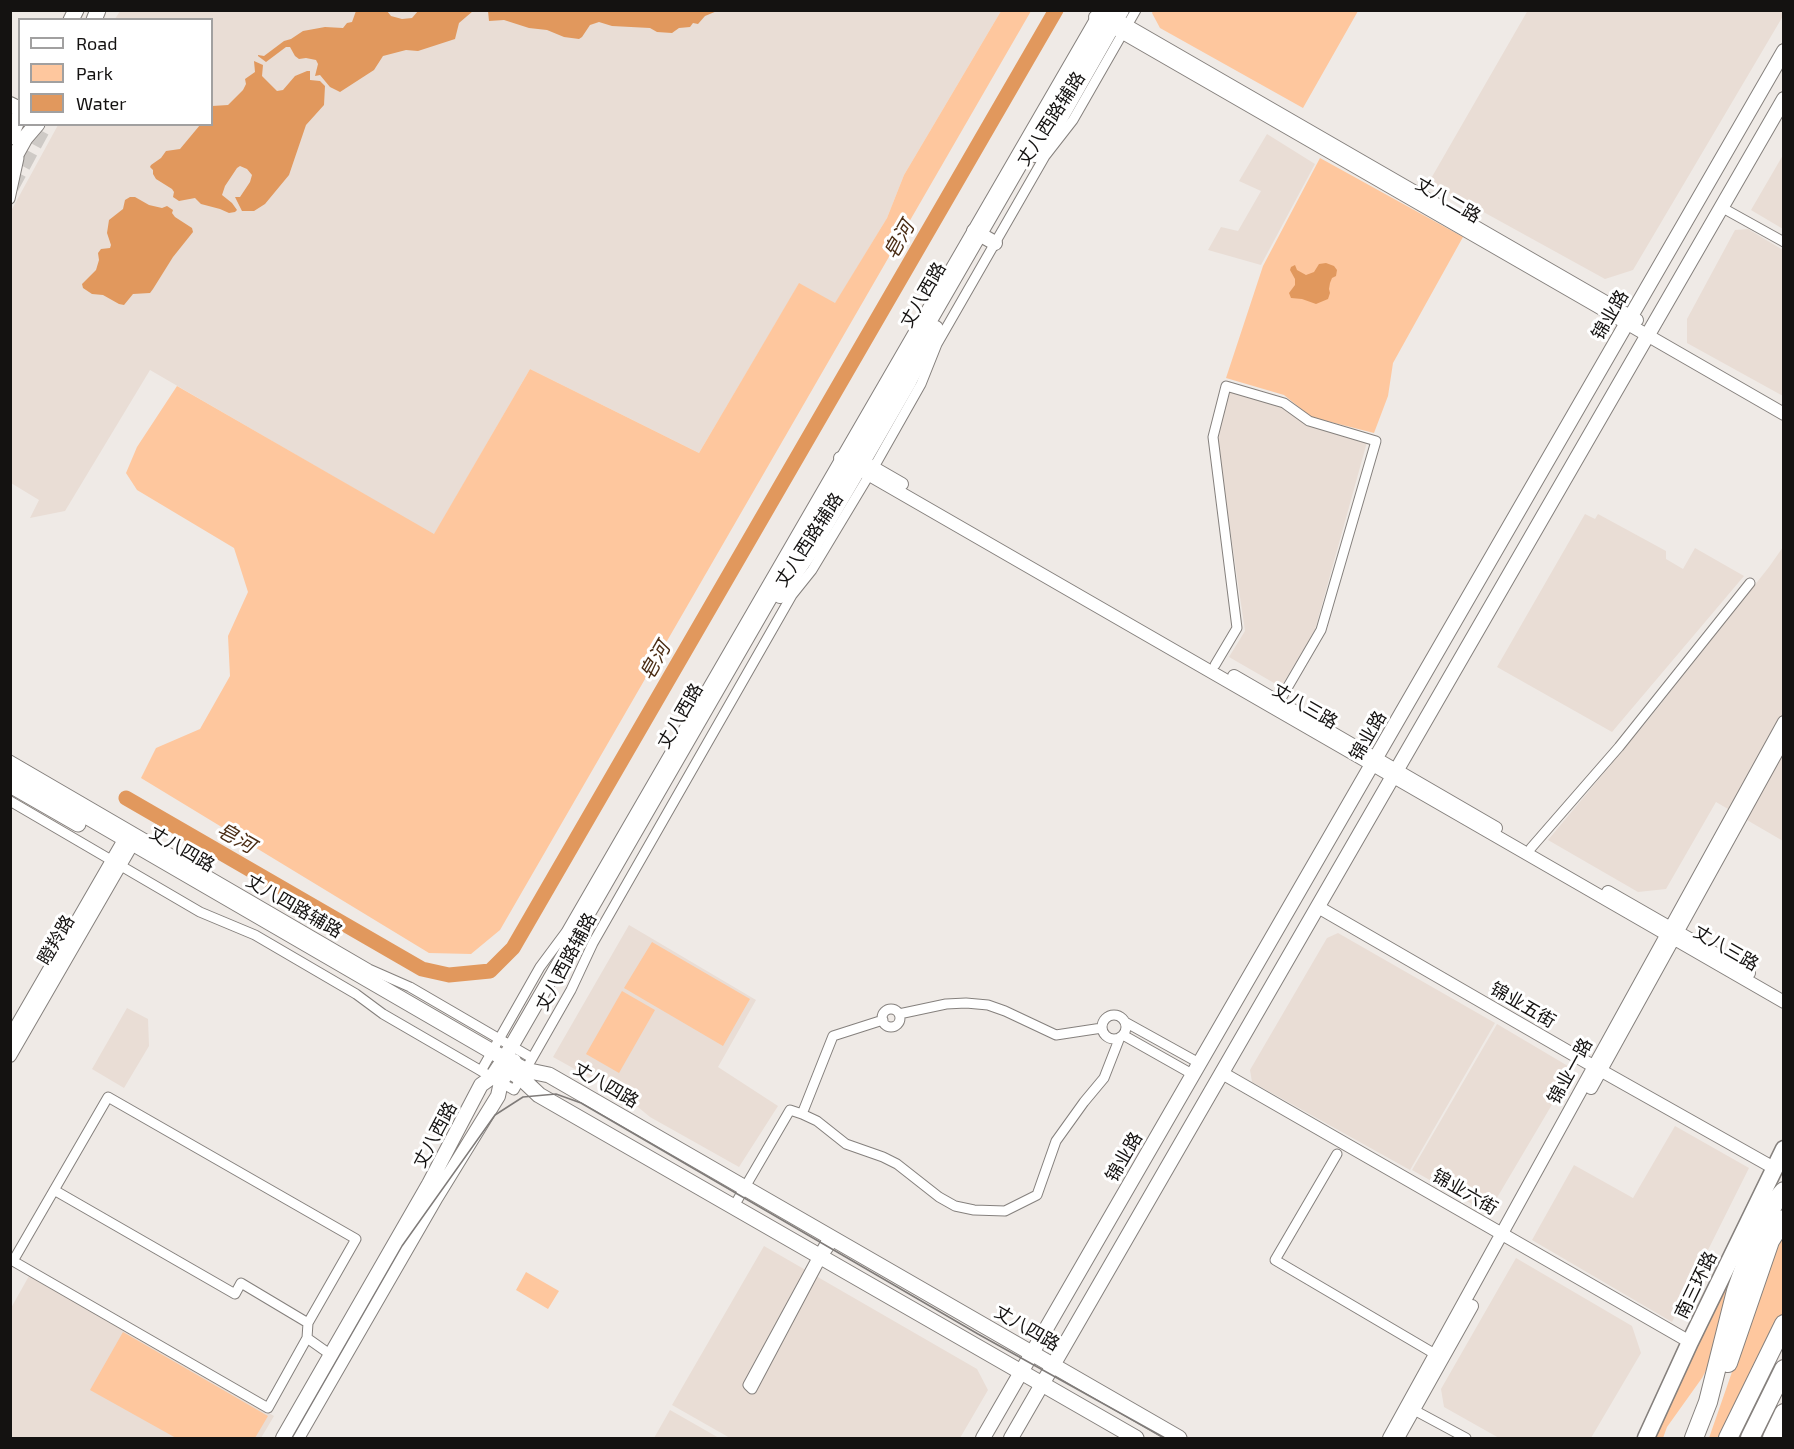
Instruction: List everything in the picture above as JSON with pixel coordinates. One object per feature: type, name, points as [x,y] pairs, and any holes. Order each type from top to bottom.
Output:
[{"type":"highway","name":"南三环路","points":[[1646,1438],[1784,1149]]},
{"type":"highway","points":[[1694,1438],[1708,1402],[1736,1291],[1756,1235],[1784,1191]]},
{"type":"highway","points":[[1708,1402],[1725,1373],[1770,1241],[1784,1219]]},
{"type":"highway","points":[[1728,1438],[1784,1324]]},
{"type":"highway","points":[[1752,1434],[1784,1369]]},
{"type":"highway","points":[[1772,1438],[1784,1413]]},
{"type":"main road","name":"丈八西路","points":[[297,1438],[436,1197],[498,1096],[506,1064],[858,464],[983,236],[1059,121],[1110,19]]},
{"type":"main road","name":"锦业路","points":[[983,1438],[1784,51]]},
{"type":"main road","points":[[1011,1438],[1784,99]]},
{"type":"main road","points":[[10,104],[18,120]]},
{"type":"main road","points":[[10,165],[21,126]]},
{"type":"main road","name":"丈八四路","points":[[10,772],[123,851]]},
{"type":"main road","name":"丈八四路","points":[[10,785],[123,851],[506,1064],[539,1095],[1043,1384],[1064,1399],[1136,1438]]},
{"type":"main road","name":"丈八西路","points":[[282,1438],[429,1184],[481,1085],[506,1064]]},
{"type":"main road","name":"丈八四路","points":[[506,1064],[549,1075],[1179,1438]]},
{"type":"street","name":"丈八西路辅路","points":[[506,1064],[571,990],[593,943],[792,595],[812,570],[858,464],[921,384],[983,236],[1110,19],[1136,10]]},
{"type":"street","name":"丈八二路","points":[[1110,19],[1628,320],[1784,405]]},
{"type":"street","points":[[10,200],[21,126]]},
{"type":"street","points":[[1721,207],[1784,242]]},
{"type":"street","name":"丈八二路","points":[[1649,332],[1784,414]]},
{"type":"street","points":[[1215,665],[1237,628],[1213,437],[1226,386],[1284,402],[1309,422],[1376,441],[1321,630],[1279,702]]},
{"type":"street","name":"丈八三路","points":[[858,464],[1215,665],[1374,762]]},
{"type":"street","name":"丈八三路","points":[[858,464],[1672,933],[1784,993]]},
{"type":"street","points":[[1531,848],[1619,747],[1750,583]]},
{"type":"street","name":"锦业一路","points":[[1672,933],[1784,722]]},
{"type":"street","name":"锦业一路","points":[[1389,1438],[1439,1356],[1672,933],[1784,739]]},
{"type":"street","name":"丈八四路辅路","points":[[10,760],[369,969],[410,987],[506,1064]]},
{"type":"street","name":"丈八三路","points":[[1395,774],[1531,848],[1784,1002]]},
{"type":"street","points":[[10,801],[123,851],[200,912],[255,936],[356,994],[383,1014],[506,1064]]},
{"type":"street","name":"瞪羚路","points":[[10,1037],[123,851]]},
{"type":"street","name":"瞪羚路","points":[[10,1056],[123,851]]},
{"type":"street","name":"锦业五街","points":[[1318,907],[1774,1168]]},
{"type":"street","points":[[802,1113],[833,1036],[883,1020],[888,1026],[894,1026],[898,1022],[899,1014],[946,1004],[966,1003],[988,1005],[1005,1011],[1056,1035],[1102,1028]]},
{"type":"street","points":[[1118,1015],[1125,1022],[1196,1068],[1121,1036],[1112,1038],[1106,1035],[1102,1028],[1103,1021],[1109,1016],[1118,1015]]},
{"type":"street","points":[[734,1206],[790,1110],[817,1121],[846,1144],[897,1164],[939,1197],[956,1206],[974,1210],[1005,1211],[1037,1195],[1056,1141],[1104,1078],[1126,1027],[1125,1022]]},
{"type":"street","name":"锦业六街","points":[[1222,1072],[1690,1342]]},
{"type":"street","points":[[108,1097],[356,1239],[308,1323],[307,1338],[268,1408],[13,1261],[54,1190],[108,1097]]},
{"type":"street","points":[[1337,1154],[1275,1260],[1439,1356]]},
{"type":"street","points":[[54,1190],[235,1294],[241,1283],[308,1323]]},
{"type":"street","points":[[820,1256],[752,1389],[748,1385],[820,1256],[832,1238]]},
{"type":"street","points":[[307,1338],[331,1355]]},
{"type":"street","name":"锦业一路","points":[[1398,1438],[1439,1356]]},
{"type":"street","points":[[1414,1410],[1466,1438]]},
{"type":"shaded area","points":[[1528,10],[1783,11],[1783,16],[1633,270],[1605,279],[1429,182]]},
{"type":"shaded area","points":[[120,11],[1001,11],[904,175],[887,218],[835,304],[799,284],[699,453],[530,369],[434,535],[150,370],[65,511],[30,518],[39,500],[11,483],[11,211],[57,126],[213,126],[213,18],[116,18]]},
{"type":"shaded area","points":[[1267,134],[1315,164],[1261,265],[1208,250],[1221,227],[1238,231],[1261,191],[1239,181]]},
{"type":"shaded area","points":[[1783,155],[1783,229],[1751,210]]},
{"type":"shaded area","points":[[1748,229],[1783,250],[1783,396],[1687,343],[1687,319],[1735,230]]},
{"type":"shaded area","points":[[1228,390],[1283,405],[1305,424],[1367,442],[1315,630],[1281,687],[1229,657],[1245,631],[1216,434]]},
{"type":"shaded area","points":[[1585,514],[1595,519],[1598,514],[1666,551],[1666,559],[1683,569],[1695,548],[1744,576],[1612,732],[1497,667]]},
{"type":"shaded area","points":[[1783,547],[1783,841],[1716,802],[1666,889],[1638,892],[1548,840],[1648,720]]},
{"type":"shaded area","points":[[629,925],[756,1000],[718,1067],[778,1106],[739,1167],[650,1117],[627,1098],[553,1057]]},
{"type":"shaded area","points":[[1338,933],[1495,1023],[1410,1170],[1252,1082],[1250,1070],[1327,938]]},
{"type":"shaded area","points":[[127,1008],[148,1019],[149,1046],[124,1088],[92,1069]]},
{"type":"shaded area","points":[[1497,1024],[1573,1069],[1488,1213],[1412,1170]]},
{"type":"shaded area","points":[[1675,1126],[1749,1168],[1672,1322],[1532,1240],[1574,1165],[1633,1198]]},
{"type":"shaded area","points":[[764,1246],[977,1369],[988,1390],[960,1438],[730,1438],[672,1405]]},
{"type":"shaded area","points":[[1516,1258],[1632,1326],[1641,1353],[1591,1438],[1499,1438],[1444,1407],[1441,1389]]},
{"type":"shaded area","points":[[29,1276],[274,1416],[261,1438],[11,1438],[11,1308]]},
{"type":"shaded area","points":[[670,1410],[719,1438],[654,1438]]},
{"type":"green space","points":[[1358,10],[1303,108],[1160,28],[1153,11]]},
{"type":"green space","points":[[1001,11],[1031,11],[500,930],[471,954],[429,953],[141,778],[156,748],[200,729],[230,676],[228,636],[248,592],[234,548],[137,490],[126,473],[137,447],[177,386],[434,534],[530,369],[699,453],[799,283],[835,303],[887,218],[904,175]]},
{"type":"green space","points":[[1320,158],[1463,237],[1393,363],[1388,396],[1374,433],[1311,417],[1284,395],[1226,378],[1263,266]]},
{"type":"green space","points":[[652,942],[750,999],[723,1046],[624,988]]},
{"type":"green space","points":[[622,991],[655,1010],[619,1073],[586,1054]]},
{"type":"green space","points":[[1783,1204],[1783,1314],[1722,1438],[1709,1438],[1748,1326],[1712,1359],[1702,1378],[1667,1427],[1663,1438],[1655,1438],[1739,1258]]},
{"type":"green space","points":[[526,1272],[559,1291],[548,1309],[516,1290]]},
{"type":"green space","points":[[123,1332],[268,1416],[255,1438],[176,1438],[90,1390]]},
{"type":"water","points":[[488,10],[717,11],[705,16],[698,24],[693,23],[690,27],[679,28],[672,33],[657,32],[650,28],[612,26],[599,22],[590,25],[579,39],[504,20],[489,21]]},
{"type":"water","points":[[356,11],[387,11],[391,16],[402,19],[412,18],[418,11],[473,11],[459,23],[455,39],[418,51],[406,50],[383,56],[374,70],[340,92],[330,87],[320,75],[315,76],[318,64],[316,60],[299,59],[290,47],[286,47],[266,62],[258,56],[264,56],[284,41],[303,31],[325,27],[343,28],[347,23],[352,22]]},
{"type":"water","points":[[254,61],[263,65],[262,76],[277,91],[283,90],[295,76],[307,71],[310,71],[310,80],[320,81],[325,86],[324,105],[306,125],[289,175],[265,204],[254,211],[242,211],[235,197],[240,197],[252,175],[240,166],[225,186],[222,195],[232,203],[237,210],[235,212],[229,213],[201,204],[195,198],[179,201],[173,197],[172,189],[156,179],[151,165],[166,151],[180,149],[199,126],[213,126],[213,106],[228,105],[243,90],[246,84],[245,79],[255,72]]},
{"type":"water","points":[[135,197],[149,205],[162,208],[167,206],[173,210],[175,217],[192,228],[193,232],[173,257],[150,293],[133,294],[124,305],[103,295],[92,294],[83,288],[82,284],[96,270],[99,260],[98,253],[101,249],[110,248],[107,233],[109,220],[123,209],[125,200]]},
{"type":"water","points":[[1326,263],[1337,270],[1336,276],[1330,283],[1328,299],[1316,304],[1291,298],[1289,293],[1295,285],[1295,279],[1290,270],[1291,267],[1295,265],[1297,270],[1306,275],[1314,272],[1319,264]]},
{"type":"waterway","name":"皂河","points":[[126,798],[422,969],[449,975],[490,971],[513,948],[1056,10]]},
{"type":"tunnel","points":[[10,116],[18,103]]},
{"type":"tunnel","points":[[11,187],[44,126]]},
{"type":"tram line","points":[[292,1438],[402,1246],[495,1115],[523,1097],[556,1094],[581,1103],[978,1334],[1165,1438]]}]
